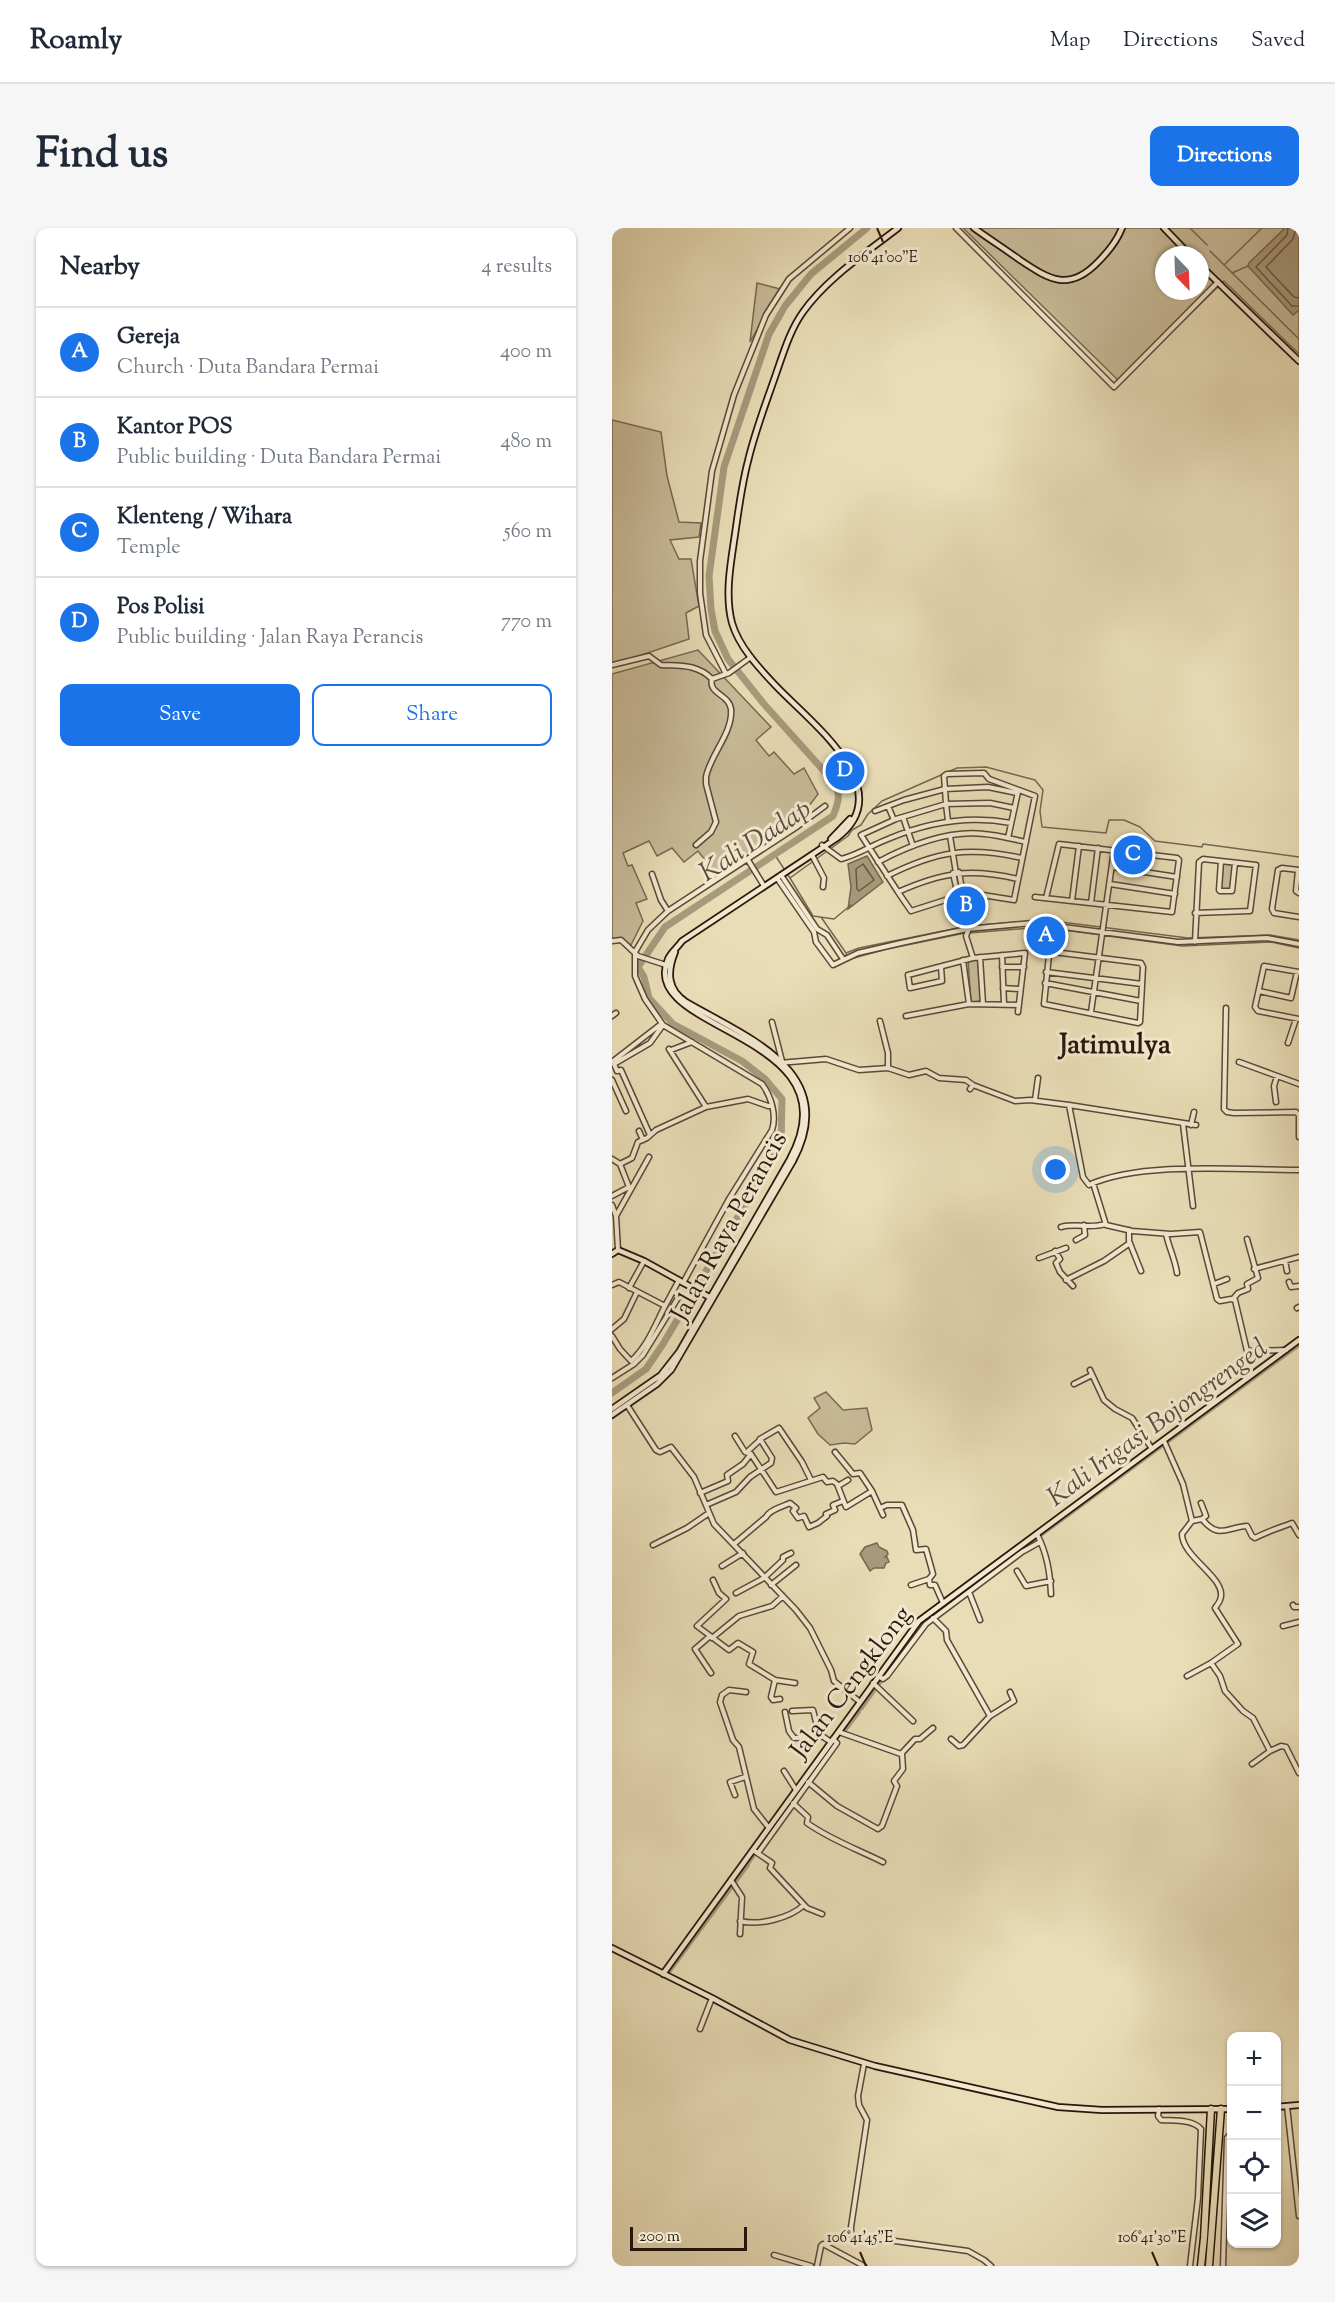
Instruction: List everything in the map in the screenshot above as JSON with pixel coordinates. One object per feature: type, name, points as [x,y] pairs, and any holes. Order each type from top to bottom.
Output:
[{"type":"highway","points":[[1201,2266],[1211,2109]]},
{"type":"highway","points":[[1209,2266],[1221,2109]]},
{"type":"street","points":[[727,673],[709,643],[701,614],[700,561],[712,471],[734,395],[758,333],[786,282],[822,249],[850,228]]},
{"type":"street","points":[[783,873],[814,859],[826,848],[850,821],[855,808],[857,791],[853,772],[841,753],[818,725],[778,688],[751,657],[732,623],[729,586],[732,554],[747,463],[786,346],[802,313],[821,290],[898,228]]},
{"type":"street","points":[[956,228],[1114,387],[1218,282]]},
{"type":"street","points":[[974,228],[1044,276],[1056,281],[1064,281],[1080,277],[1092,269],[1115,242],[1122,228]]},
{"type":"street","points":[[1164,228],[1181,246]]},
{"type":"street","points":[[1209,274],[1299,361]]},
{"type":"street","points":[[612,665],[650,656],[657,663],[693,667],[712,679]]},
{"type":"street","points":[[712,679],[727,673],[751,657]]},
{"type":"street","points":[[696,845],[711,832],[716,822],[706,777],[731,709],[728,701],[713,690],[712,679]]},
{"type":"street","points":[[948,821],[946,804],[944,776],[947,774],[984,772],[989,779],[1035,796],[1015,898],[1012,901],[976,894],[961,895],[911,911],[868,849],[861,837],[862,833],[894,820],[946,804],[990,803],[1014,808]]},
{"type":"street","points":[[988,787],[989,779]]},
{"type":"street","points":[[875,811],[945,789],[988,787],[1018,791]]},
{"type":"street","points":[[1008,838],[1018,791]]},
{"type":"street","points":[[633,1362],[647,1341],[673,1291],[681,1282],[772,1130],[775,1118],[762,1083],[662,1024],[645,999],[635,976],[637,954],[648,930],[668,911],[749,861],[825,806]]},
{"type":"street","points":[[888,806],[894,820]]},
{"type":"street","points":[[903,817],[913,846]]},
{"type":"street","points":[[826,848],[841,859],[909,831],[948,821],[979,819],[1011,823]]},
{"type":"street","points":[[878,862],[913,846],[950,836],[985,834],[1026,842]]},
{"type":"street","points":[[950,836],[964,911],[967,914],[967,929],[971,935],[973,958]]},
{"type":"street","points":[[1035,897],[1171,912],[1179,860],[1098,848],[1057,845],[1046,898]]},
{"type":"street","points":[[1072,901],[1079,846]]},
{"type":"street","points":[[612,941],[621,940],[629,950],[668,966],[682,941],[763,884],[826,848]]},
{"type":"street","points":[[1091,903],[1098,848]]},
{"type":"street","points":[[1091,1012],[1114,850]]},
{"type":"street","points":[[887,876],[921,860],[953,853],[986,851],[1023,858]]},
{"type":"street","points":[[814,859],[824,878],[823,887]]},
{"type":"street","points":[[1195,938],[1198,862],[1203,859],[1254,864],[1256,867],[1250,912],[1196,913]]},
{"type":"street","points":[[749,861],[763,884]]},
{"type":"street","points":[[1221,861],[1220,891],[1232,891],[1235,863]]},
{"type":"street","points":[[1112,867],[1177,877]]},
{"type":"street","points":[[1299,893],[1296,891],[1299,870],[1282,868],[1278,870],[1272,909],[1274,913],[1299,917]]},
{"type":"street","points":[[783,873],[817,928],[846,958]]},
{"type":"street","points":[[783,873],[814,932],[816,942],[833,965],[846,958],[967,929],[1033,923],[1103,932],[1195,938],[1267,938],[1299,944]]},
{"type":"street","points":[[898,892],[956,873],[987,873],[1018,879]]},
{"type":"street","points":[[651,874],[668,911]]},
{"type":"street","points":[[1110,884],[1175,894]]},
{"type":"street","points":[[941,967],[942,981],[910,988],[908,975],[973,958],[1025,953],[1018,1012]]},
{"type":"street","points":[[1050,953],[1141,963],[1143,967],[1139,1023],[1044,1004],[1046,972],[1050,953]]},
{"type":"street","points":[[1002,955],[1004,1004]]},
{"type":"street","points":[[980,957],[983,1004]]},
{"type":"street","points":[[963,960],[969,1004]]},
{"type":"street","points":[[1258,991],[1290,998],[1298,972],[1266,965],[1258,991],[1255,1007],[1258,1011],[1297,1019],[1288,1043]]},
{"type":"street","name":"Jalan Raya Perancis","points":[[612,1415],[668,1368],[679,1352],[708,1296],[790,1159],[801,1135],[803,1117],[801,1100],[780,1062],[768,1050],[682,1000],[671,984],[668,966]]},
{"type":"street","points":[[1002,967],[1024,967]]},
{"type":"street","points":[[1046,972],[1142,984]]},
{"type":"street","points":[[1045,983],[1141,1001]]},
{"type":"street","points":[[1003,987],[1020,989]]},
{"type":"street","points":[[906,1016],[969,1004],[1018,1005]]},
{"type":"street","points":[[1226,1008],[1224,1109],[1234,1113],[1296,1112],[1299,1115],[1299,1137]]},
{"type":"street","points":[[880,1021],[888,1053],[888,1068]]},
{"type":"street","points":[[772,1022],[780,1062],[826,1059],[859,1070],[888,1068],[909,1075],[926,1071],[939,1078],[966,1080],[971,1087],[1015,1101],[1035,1100],[1183,1124],[1194,1125],[1194,1112]]},
{"type":"street","points":[[612,1062],[662,1024]]},
{"type":"street","points":[[650,1135],[621,1070],[617,1071],[614,1064],[650,1043],[662,1024]]},
{"type":"street","points":[[693,1042],[670,1049],[706,1107]]},
{"type":"street","points":[[1239,1062],[1299,1084]]},
{"type":"street","points":[[1276,1102],[1274,1086],[1277,1076]]},
{"type":"street","points":[[1035,1100],[1038,1078]]},
{"type":"street","points":[[612,1080],[626,1111]]},
{"type":"street","points":[[620,1164],[632,1158],[636,1144],[706,1107],[748,1099],[772,1106]]},
{"type":"street","points":[[1069,1105],[1083,1177],[1089,1185],[1118,1175],[1188,1170],[1299,1170]]},
{"type":"street","points":[[1183,1124],[1193,1206]]},
{"type":"street","points":[[639,1131],[643,1140]]},
{"type":"street","points":[[616,1216],[649,1157]]},
{"type":"street","points":[[612,1159],[620,1164],[629,1187],[612,1196]]},
{"type":"street","points":[[1093,1183],[1106,1224]]},
{"type":"street","points":[[612,1204],[616,1216],[618,1250]]},
{"type":"street","points":[[1061,1227],[1074,1224],[1096,1226],[1106,1224],[1129,1230],[1166,1234],[1195,1231],[1202,1234],[1219,1301],[1233,1299],[1238,1293],[1248,1289],[1249,1282],[1257,1280],[1246,1239]]},
{"type":"street","points":[[1076,1240],[1084,1235],[1084,1225]]},
{"type":"street","points":[[1129,1230],[1130,1243],[1141,1271]]},
{"type":"street","points":[[1166,1234],[1177,1273]]},
{"type":"street","points":[[1066,1280],[1104,1261],[1130,1243]]},
{"type":"street","points":[[1039,1258],[1066,1248]]},
{"type":"street","points":[[618,1250],[644,1261],[708,1296]]},
{"type":"street","points":[[612,1254],[618,1250]]},
{"type":"street","points":[[1055,1251],[1059,1258],[1056,1265],[1073,1286]]},
{"type":"street","points":[[1254,1269],[1299,1257]]},
{"type":"street","points":[[1285,1260],[1287,1271]]},
{"type":"street","points":[[629,1288],[644,1261]]},
{"type":"street","points":[[1214,1284],[1227,1279]]},
{"type":"street","points":[[612,1285],[619,1282],[665,1306]]},
{"type":"street","points":[[1289,1282],[1291,1287],[1299,1287]]},
{"type":"street","points":[[612,1378],[651,1344],[679,1296],[673,1291]]},
{"type":"street","points":[[612,1329],[624,1319],[637,1292]]},
{"type":"street","points":[[1233,1299],[1247,1351],[1286,1350]]},
{"type":"street","points":[[612,1336],[620,1350],[633,1362]]},
{"type":"street","name":"Jalan Cengklong","points":[[663,1974],[756,1851],[769,1828],[818,1764],[839,1732],[858,1710],[860,1702],[876,1685],[911,1630],[943,1603],[1039,1539],[1152,1449],[1165,1444],[1299,1340]]},
{"type":"street","points":[[1074,1384],[1091,1372],[1104,1400],[1114,1409],[1132,1418],[1152,1449]]},
{"type":"street","points":[[626,1404],[656,1450],[661,1452],[671,1447],[678,1455],[694,1477],[714,1524],[783,1596],[810,1628],[831,1670],[834,1681],[860,1702]]},
{"type":"street","name":"Jalan Raya Perancis","points":[[612,1409],[626,1404]]},
{"type":"street","points":[[700,1493],[729,1481],[727,1474],[743,1464],[760,1440],[779,1429],[802,1462],[811,1480]]},
{"type":"street","points":[[735,1436],[745,1452],[749,1453],[778,1492],[823,1477],[827,1482],[835,1481],[848,1507],[872,1491]]},
{"type":"street","points":[[706,1505],[736,1492],[750,1477],[771,1463],[772,1458],[760,1440]]},
{"type":"street","points":[[1165,1444],[1183,1484],[1192,1521]]},
{"type":"street","points":[[835,1452],[853,1474],[860,1473],[872,1491],[883,1515]]},
{"type":"street","points":[[838,1486],[848,1480]]},
{"type":"street","points":[[734,1544],[768,1513],[785,1504],[792,1504],[796,1508],[793,1511],[798,1518],[804,1516],[809,1527],[835,1510],[833,1505],[843,1501]]},
{"type":"street","points":[[1187,1676],[1238,1644],[1215,1608],[1220,1599],[1219,1584],[1191,1554],[1182,1540],[1182,1534],[1192,1521],[1206,1517],[1200,1503]]},
{"type":"street","points":[[880,1508],[887,1505],[902,1505],[913,1530],[916,1550],[927,1550],[933,1574],[929,1579],[911,1585]]},
{"type":"street","points":[[653,1545],[687,1528],[709,1513]]},
{"type":"street","points":[[1202,1519],[1212,1529],[1222,1532],[1247,1526],[1255,1538],[1274,1528],[1279,1529],[1292,1523],[1299,1535]]},
{"type":"street","points":[[1039,1539],[1045,1552],[1051,1581],[1051,1594]]},
{"type":"street","points":[[722,1566],[743,1553]]},
{"type":"street","points":[[736,1593],[764,1578],[783,1560],[784,1556],[791,1553]]},
{"type":"street","points":[[771,1585],[796,1565]]},
{"type":"street","points":[[1017,1571],[1026,1586],[1051,1581]]},
{"type":"street","points":[[880,1677],[933,1618],[969,1592],[983,1578]]},
{"type":"street","points":[[929,1579],[943,1603]]},
{"type":"street","points":[[713,1580],[719,1593],[726,1599],[698,1626],[729,1650],[738,1643],[753,1652],[749,1664],[775,1680],[795,1683]]},
{"type":"street","points":[[969,1592],[980,1620]]},
{"type":"street","points":[[711,1673],[695,1649],[739,1616],[772,1606],[783,1596]]},
{"type":"street","points":[[1293,1605],[1299,1607]]},
{"type":"street","points":[[933,1618],[946,1631],[947,1640],[990,1716]]},
{"type":"street","points":[[1283,1626],[1299,1622]]},
{"type":"street","points":[[1210,1663],[1220,1676],[1225,1691],[1243,1711],[1253,1718],[1270,1751]]},
{"type":"street","points":[[775,1680],[771,1697],[773,1700],[780,1699]]},
{"type":"street","points":[[876,1685],[913,1721]]},
{"type":"street","points":[[746,1692],[729,1690],[720,1702],[733,1738],[739,1747],[754,1809],[769,1828]]},
{"type":"street","points":[[951,1739],[959,1746],[963,1745],[990,1716],[1014,1701],[1010,1692]]},
{"type":"street","points":[[792,1711],[813,1710],[821,1737]]},
{"type":"street","points":[[785,1712],[789,1731],[794,1738],[821,1737],[834,1740]]},
{"type":"street","points":[[808,1782],[837,1806],[878,1829],[882,1826],[897,1786],[894,1781],[903,1769],[902,1754],[915,1739],[920,1739],[933,1728]]},
{"type":"street","points":[[839,1732],[902,1754]]},
{"type":"street","points":[[1252,1764],[1281,1746],[1286,1747],[1299,1773]]},
{"type":"street","points":[[818,1764],[808,1782],[800,1788],[793,1803],[756,1851],[772,1863],[770,1868],[804,1905],[822,1914]]},
{"type":"street","points":[[784,1771],[800,1788]]},
{"type":"street","points":[[735,1795],[731,1782],[746,1777]]},
{"type":"street","points":[[793,1803],[808,1817],[807,1823],[819,1832],[883,1862]]},
{"type":"street","points":[[733,1882],[742,1897],[740,1934]]},
{"type":"street","points":[[740,1920],[756,1922],[784,1916],[796,1912],[804,1905]]},
{"type":"street","points":[[612,1948],[790,2040],[864,2064],[1058,2107],[1102,2110],[1227,2109]]},
{"type":"street","points":[[700,2029],[712,1998]]},
{"type":"street","points":[[864,2064],[858,2096],[859,2106],[867,2120],[850,2227],[851,2235],[968,2251],[991,2266]]},
{"type":"street","points":[[1281,2107],[1299,2105]]},
{"type":"street","points":[[1287,2106],[1299,2216]]},
{"type":"street","points":[[1159,2109],[1158,2116],[1161,2120],[1190,2122],[1197,2124],[1201,2129],[1198,2198],[1190,2266]]},
{"type":"street","points":[[1223,2266],[1227,2138]]},
{"type":"street","points":[[817,2266],[820,2246],[824,2244],[864,2266]]},
{"type":"street","points":[[774,2255],[811,2266]]},
{"type":"shaded area","points":[[963,228],[1299,228],[1299,354],[1224,281],[1209,296],[1209,246],[1155,246],[1155,300],[1204,300],[1120,382]]},
{"type":"shaded area","points":[[757,283],[780,289],[750,342]]},
{"type":"shaded area","points":[[612,420],[661,432],[667,476],[679,522],[701,523],[699,537],[670,540],[679,559],[691,559],[699,606],[686,613],[689,639],[618,663],[612,663]]},
{"type":"shaded area","points":[[698,650],[771,727],[756,740],[769,756],[774,752],[794,774],[804,768],[818,794],[791,830],[716,874],[698,851],[684,862],[672,848],[657,856],[649,841],[623,853],[628,866],[632,865],[647,899],[636,903],[643,921],[631,945],[621,938],[612,939],[612,674]]},
{"type":"shaded area","points":[[1222,864],[1234,865],[1231,891],[1219,890]]},
{"type":"shaded area","points":[[968,960],[978,960],[982,1001],[971,1002]]},
{"type":"shaded area","points":[[826,1392],[843,1410],[867,1408],[872,1430],[855,1444],[830,1445],[818,1434],[808,1418],[820,1408],[814,1398]]},
{"type":"water","points":[[1285,228],[1299,228],[1299,310],[1293,315],[1248,266]]},
{"type":"water","points":[[867,856],[883,882],[848,909],[851,887],[848,864]]},
{"type":"water","points":[[877,1543],[879,1547],[887,1551],[888,1554],[885,1557],[889,1562],[884,1568],[874,1568],[870,1571],[860,1554],[865,1547]]},
{"type":"waterway","name":"Kali Dadap","points":[[612,1393],[646,1369],[663,1344],[781,1144],[782,1099],[765,1079],[742,1061],[673,1024],[649,998],[644,977],[638,967],[665,927],[833,816],[836,807],[838,798],[836,785],[764,704],[728,659],[715,631],[709,576],[724,467],[769,334],[785,306],[811,274],[867,228]]},
{"type":"waterway","points":[[1190,228],[1207,245]]},
{"type":"waterway","points":[[1224,265],[1262,228]]},
{"type":"waterway","points":[[1210,251],[1299,339]]},
{"type":"waterway","points":[[1232,273],[1248,266]]},
{"type":"waterway","points":[[775,855],[790,878],[848,836],[882,801],[957,768],[986,767],[1035,780],[1043,790],[1040,811],[1042,827],[1106,833],[1109,820],[1124,820],[1140,827],[1155,841],[1202,847],[1203,844],[1299,857]]},
{"type":"waterway","points":[[790,878],[813,916],[834,919],[851,905]]},
{"type":"waterway","points":[[821,917],[846,953],[859,948],[963,927]]},
{"type":"waterway","points":[[967,926],[1045,920],[1188,938],[1270,935],[1299,940]]},
{"type":"waterway","points":[[969,933],[1042,927],[1182,946],[1271,942],[1299,948]]},
{"type":"waterway","points":[[846,954],[850,959],[965,933]]},
{"type":"waterway","name":"Kali Irigasi Bojongrenged","points":[[1041,1535],[1299,1345]]},
{"type":"waterway","name":"Kali Irigasi Bojongrenged","points":[[985,1576],[1035,1539]]},
{"type":"waterway","name":"Kali Irigasi Bojongrenged","points":[[952,1599],[981,1579]]},
{"type":"waterway","name":"Kali Irigasi Bojongrenged","points":[[861,1709],[926,1618]]},
{"type":"waterway","name":"Kali Irigasi Bojongrenged","points":[[843,1733],[859,1712]]},
{"type":"waterway","name":"Kali Irigasi Bojongrenged","points":[[803,1785],[815,1772]]},
{"type":"waterway","name":"Kali Irigasi Bojongrenged","points":[[749,1862],[801,1788]]},
{"type":"waterway","name":"Kali Irigasi Bojongrenged","points":[[669,1972],[748,1865]]},
{"type":"place","name":"Pos Polisi","points":[[845,771]]},
{"type":"place","name":"Klenteng / Wihara","points":[[1133,855]]},
{"type":"place","name":"Kantor POS","points":[[966,906]]},
{"type":"place","name":"Gereja","points":[[1046,936]]},
{"type":"district","name":"Jatimulya","points":[[1115,1046]]}]
